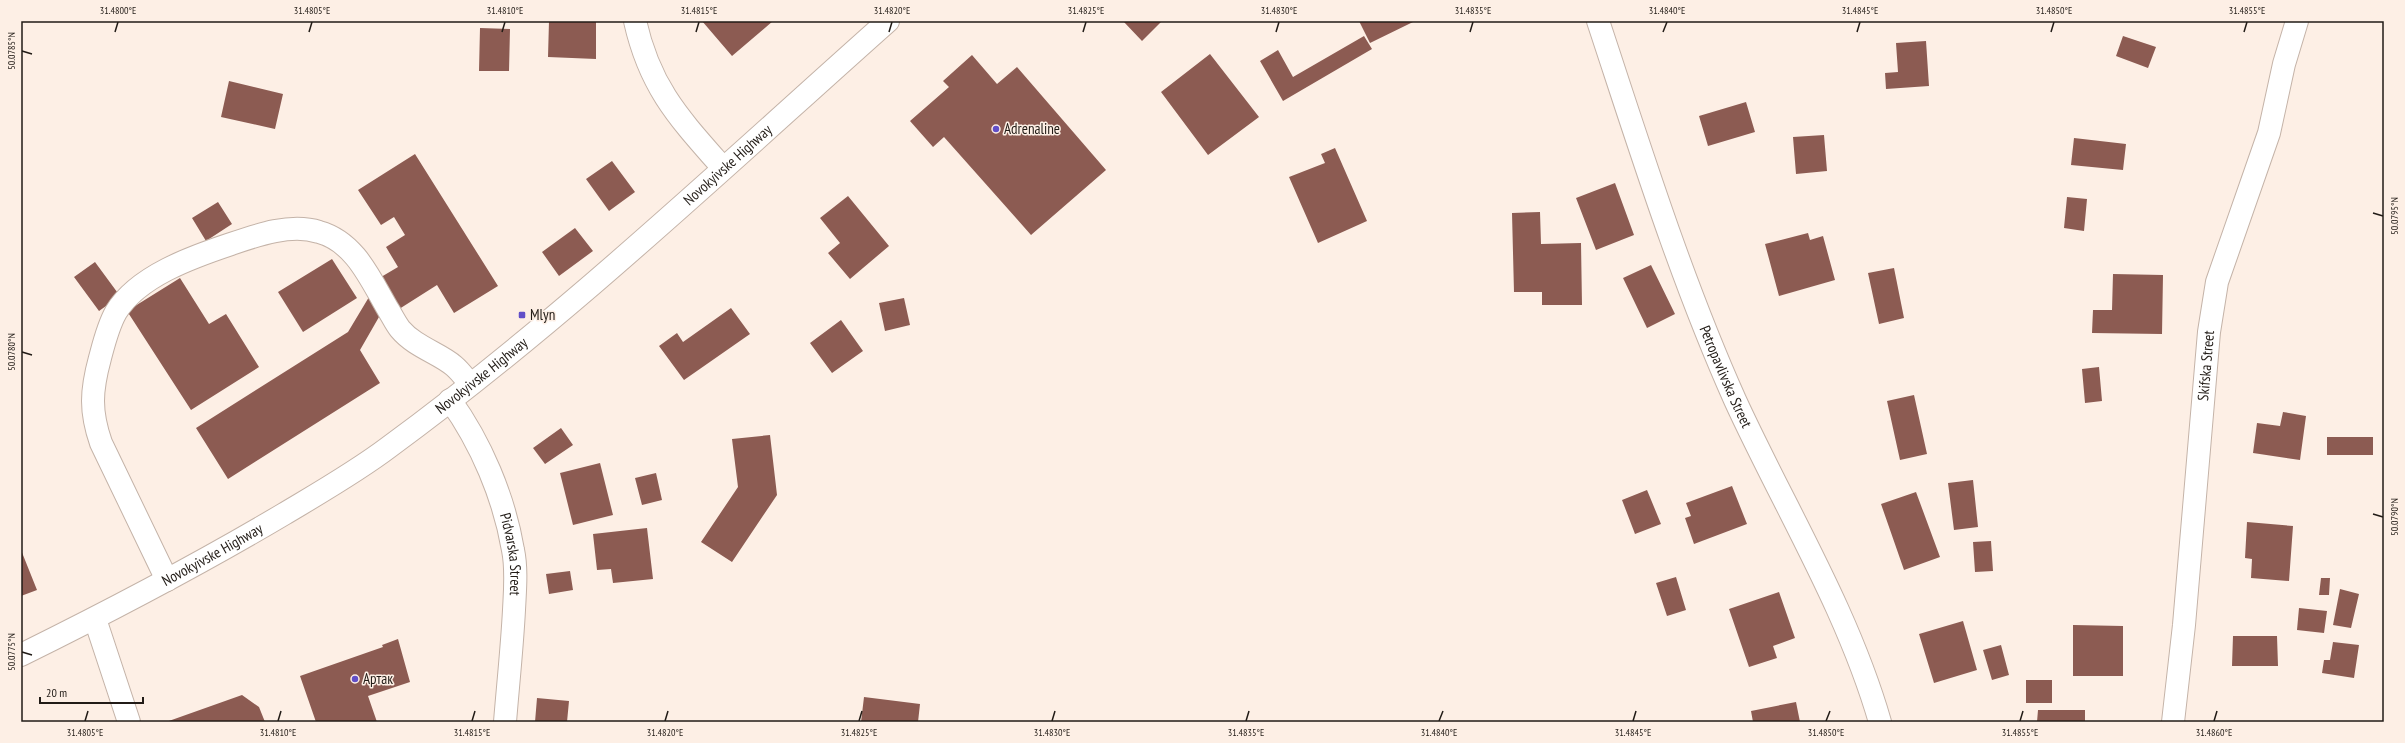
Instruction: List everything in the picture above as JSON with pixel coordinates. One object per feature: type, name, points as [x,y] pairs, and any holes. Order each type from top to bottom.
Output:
[{"type":"street","points":[[635,21],[650,72],[666,100],[723,168]]},
{"type":"street","name":"Novokyivske Highway","points":[[21,655],[95,619],[167,580],[341,479],[388,448],[470,384],[585,290],[888,21]]},
{"type":"street","name":"Petropavlivska Street","points":[[1598,21],[1690,292],[1735,400],[1837,606],[1862,669],[1880,722]]},
{"type":"street","name":"Skifska Street","points":[[2172,722],[2184,624],[2210,332],[2217,282],[2228,247],[2270,133],[2284,64],[2297,21]]},
{"type":"street","points":[[167,580],[100,443],[95,425],[92,400],[94,380],[102,349],[116,312],[139,288],[165,270],[247,238],[282,230],[303,229],[320,232],[338,241],[358,257],[400,329],[426,351],[454,366],[470,384]]},
{"type":"street","name":"Pidvarska Street","points":[[450,400],[466,423],[498,492],[514,550],[515,572],[511,655],[505,722]]},
{"type":"street","points":[[95,619],[129,722]]},
{"type":"building","points":[[549,21],[596,21],[596,59],[548,57]]},
{"type":"building","points":[[702,21],[773,21],[732,56]]},
{"type":"building","points":[[1123,21],[1162,21],[1142,41]]},
{"type":"building","points":[[1359,21],[1413,21],[1413,22],[1370,43]]},
{"type":"building","points":[[480,28],[510,29],[509,71],[479,71]]},
{"type":"building","points":[[1364,36],[1372,49],[1283,101],[1260,61],[1278,50],[1293,77]]},
{"type":"building","points":[[2123,36],[2156,47],[2148,68],[2116,56]]},
{"type":"building","points":[[1926,41],[1929,86],[1886,89],[1885,73],[1898,72],[1896,43]]},
{"type":"building","points":[[1210,54],[1259,117],[1208,155],[1161,92]]},
{"type":"building","points":[[972,55],[997,84],[1017,67],[1106,170],[1031,235],[944,137],[933,147],[910,121],[949,87],[943,81]]},
{"type":"building","points":[[229,81],[283,94],[275,129],[221,117]]},
{"type":"building","points":[[1746,102],[1755,132],[1708,146],[1699,116]]},
{"type":"building","points":[[1824,135],[1827,171],[1796,174],[1793,137]]},
{"type":"building","points":[[2074,138],[2126,144],[2123,170],[2071,165]]},
{"type":"building","points":[[1335,148],[1367,221],[1318,243],[1289,177],[1325,163],[1321,154]]},
{"type":"building","points":[[415,154],[498,286],[454,313],[437,285],[396,311],[376,280],[398,267],[386,247],[405,235],[394,217],[381,225],[358,190]]},
{"type":"building","points":[[612,161],[635,192],[609,211],[586,179]]},
{"type":"building","points":[[1615,183],[1634,235],[1596,250],[1576,198]]},
{"type":"building","points":[[848,196],[889,246],[850,279],[828,253],[840,243],[820,218]]},
{"type":"building","points":[[2067,197],[2087,199],[2084,231],[2064,228]]},
{"type":"building","points":[[218,202],[232,224],[206,241],[192,218]]},
{"type":"building","points":[[1540,212],[1541,244],[1581,243],[1582,305],[1542,305],[1542,292],[1514,292],[1512,213]]},
{"type":"building","points":[[575,228],[593,251],[559,276],[542,252]]},
{"type":"building","points":[[1808,233],[1810,240],[1823,236],[1835,280],[1779,296],[1765,244]]},
{"type":"building","points":[[332,259],[357,298],[303,332],[278,292]]},
{"type":"building","points":[[95,262],[120,296],[99,311],[74,277]]},
{"type":"building","points":[[1651,265],[1675,314],[1647,328],[1623,278]]},
{"type":"building","points":[[1894,268],[1904,318],[1879,324],[1868,273]]},
{"type":"building","points":[[2113,274],[2163,275],[2162,334],[2092,333],[2093,310],[2112,310]]},
{"type":"building","points":[[180,278],[209,324],[226,314],[259,367],[191,410],[127,311]]},
{"type":"building","points":[[372,292],[383,310],[360,350],[380,383],[228,479],[196,428],[348,332]]},
{"type":"building","points":[[904,298],[910,325],[885,331],[879,303]]},
{"type":"building","points":[[731,308],[750,334],[684,380],[659,346],[677,333],[683,342]]},
{"type":"building","points":[[841,320],[863,351],[832,373],[810,343]]},
{"type":"building","points":[[2099,367],[2102,401],[2085,403],[2082,369]]},
{"type":"building","points":[[1914,395],[1927,454],[1900,460],[1887,401]]},
{"type":"building","points":[[2283,412],[2306,416],[2300,460],[2253,453],[2257,423],[2280,426]]},
{"type":"building","points":[[561,428],[573,445],[545,464],[533,448]]},
{"type":"building","points":[[770,435],[777,495],[732,562],[701,542],[738,487],[732,439]]},
{"type":"building","points":[[2327,437],[2373,437],[2373,455],[2327,455]]},
{"type":"building","points":[[600,463],[613,515],[573,525],[560,473]]},
{"type":"building","points":[[656,473],[662,500],[642,505],[635,478]]},
{"type":"building","points":[[1973,480],[1978,527],[1954,530],[1948,483]]},
{"type":"building","points":[[1732,486],[1747,524],[1694,544],[1685,518],[1691,516],[1686,503]]},
{"type":"building","points":[[1647,490],[1661,524],[1635,534],[1622,500]]},
{"type":"building","points":[[1916,492],[1940,557],[1904,570],[1881,504]]},
{"type":"building","points":[[2247,522],[2293,526],[2289,581],[2251,578],[2252,559],[2245,558]]},
{"type":"building","points":[[647,528],[653,579],[613,583],[611,569],[597,570],[593,534]]},
{"type":"building","points":[[1991,541],[1993,571],[1975,572],[1973,542]]},
{"type":"building","points":[[21,550],[37,590],[21,596]]},
{"type":"building","points":[[570,571],[573,590],[549,594],[546,574]]},
{"type":"building","points":[[1676,577],[1686,610],[1667,616],[1656,583]]},
{"type":"building","points":[[2321,578],[2330,578],[2329,595],[2319,595]]},
{"type":"building","points":[[2340,589],[2359,594],[2351,628],[2333,625]]},
{"type":"building","points":[[1779,592],[1795,638],[1773,646],[1777,658],[1749,667],[1729,609]]},
{"type":"building","points":[[2299,608],[2327,611],[2324,633],[2297,630]]},
{"type":"building","points":[[1963,621],[1977,670],[1934,683],[1919,634]]},
{"type":"building","points":[[2073,625],[2123,626],[2123,676],[2073,676]]},
{"type":"building","points":[[2233,636],[2277,636],[2278,666],[2232,666]]},
{"type":"building","name":"Артак","points":[[398,639],[410,682],[368,696],[377,722],[316,722],[300,676],[383,647],[382,645]]},
{"type":"building","points":[[2333,642],[2359,645],[2354,678],[2322,673],[2324,660],[2330,660]]},
{"type":"building","points":[[2001,645],[2009,675],[1992,680],[1983,650]]},
{"type":"building","points":[[2026,680],[2052,680],[2052,703],[2026,703]]},
{"type":"building","points":[[242,695],[259,707],[265,722],[166,722]]},
{"type":"building","points":[[864,697],[920,704],[918,722],[861,722]]},
{"type":"building","points":[[537,698],[569,701],[567,722],[535,722]]},
{"type":"building","points":[[1796,702],[1800,722],[1753,722],[1751,711]]},
{"type":"building","points":[[2038,710],[2085,710],[2085,722],[2037,722]]},
{"type":"place","name":"Adrenaline","points":[[996,129]]},
{"type":"place","name":"Mlyn","points":[[522,315]]},
{"type":"place","name":"Артак","points":[[355,679]]}]
